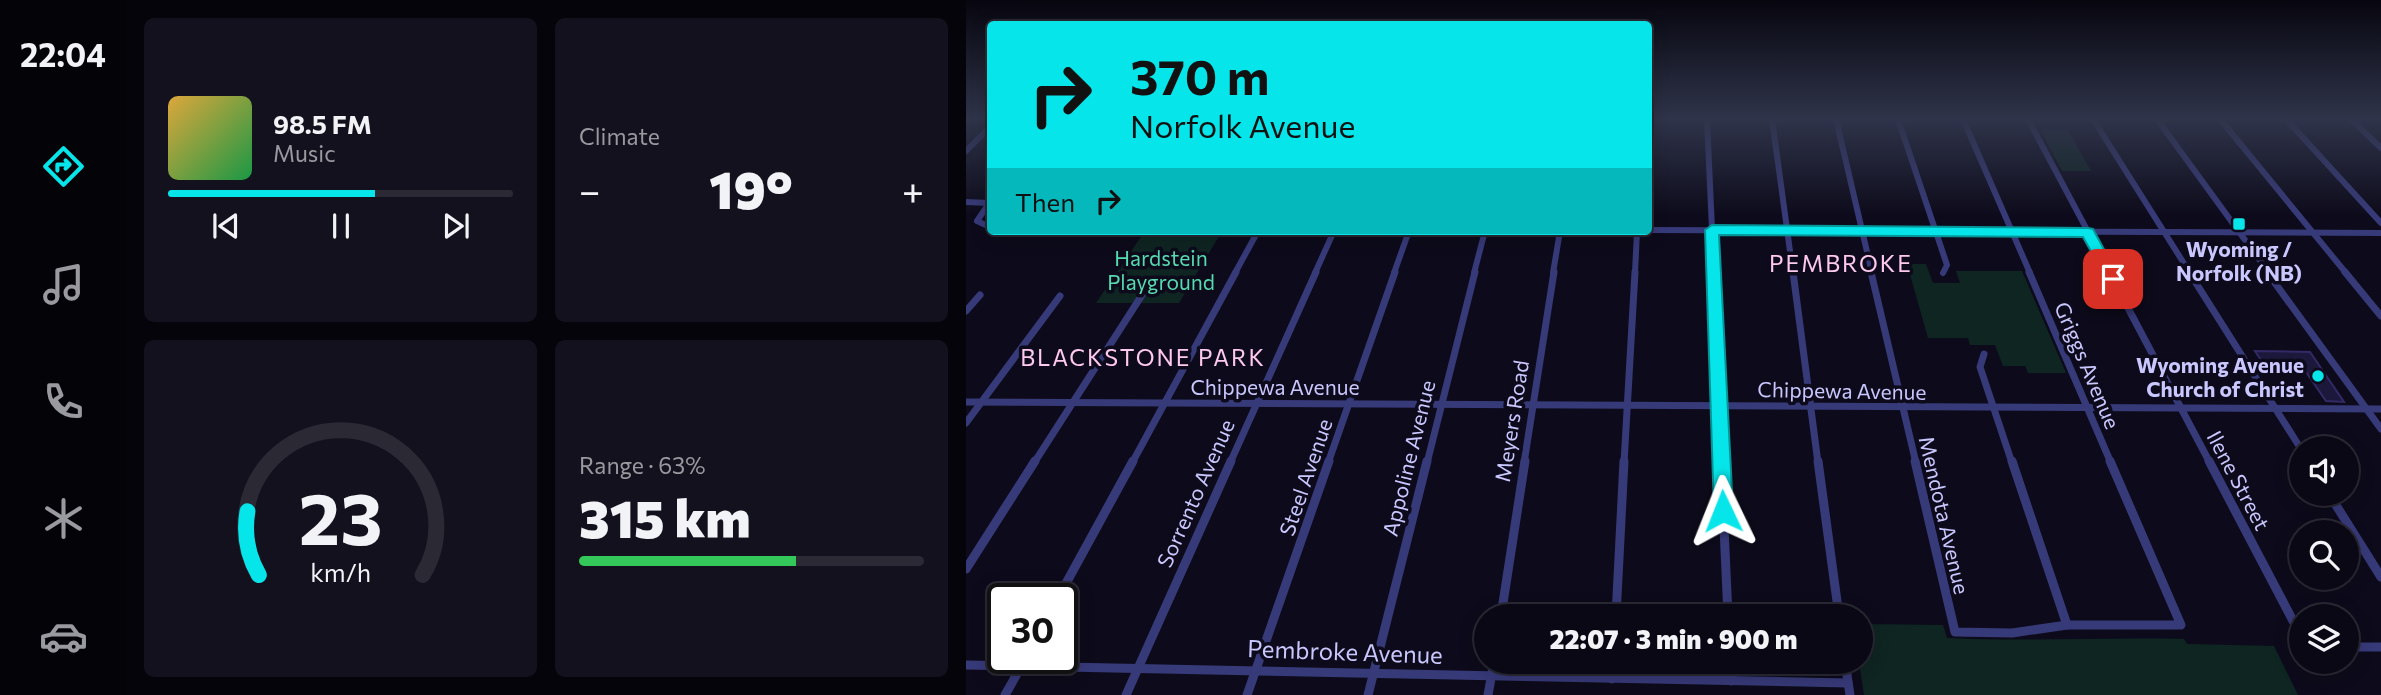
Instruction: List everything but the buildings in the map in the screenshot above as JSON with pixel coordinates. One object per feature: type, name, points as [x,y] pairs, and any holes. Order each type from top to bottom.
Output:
[{"type":"street","points":[[1708,151],[1727,604]]},
{"type":"street","points":[[1776,151],[1837,604]]},
{"type":"street","name":"Mendota Avenue","points":[[1843,151],[1955,632],[2012,633],[2067,625]]},
{"type":"street","points":[[1909,151],[1947,265],[1943,274]]},
{"type":"street","name":"Griggs Avenue","points":[[1977,151],[2181,625],[2067,625]]},
{"type":"street","name":"Ilene Street","points":[[2045,151],[2289,613]]},
{"type":"street","points":[[2113,151],[2292,436]]},
{"type":"street","points":[[2181,151],[2381,429]]},
{"type":"street","points":[[2246,151],[2381,316]]},
{"type":"street","points":[[2316,151],[2381,223]]},
{"type":"street","points":[[966,202],[987,202]]},
{"type":"street","points":[[987,206],[977,220],[987,226]]},
{"type":"street","points":[[1652,230],[2381,233]]},
{"type":"street","points":[[1066,583],[1256,235]]},
{"type":"street","name":"Sorrento Avenue","points":[[1126,695],[1332,235]]},
{"type":"street","name":"Steel Avenue","points":[[1247,695],[1408,235]]},
{"type":"street","name":"Appoline Avenue","points":[[1368,695],[1484,235]]},
{"type":"street","name":"Meyers Road","points":[[1503,604],[1559,235]]},
{"type":"street","points":[[1617,604],[1637,235]]},
{"type":"street","points":[[966,312],[980,295]]},
{"type":"street","points":[[966,569],[1142,295]]},
{"type":"street","points":[[966,423],[1060,296]]},
{"type":"street","points":[[1984,354],[1980,367],[2067,625]]},
{"type":"street","name":"Chippewa Avenue","points":[[966,402],[2381,409]]},
{"type":"street","points":[[2336,506],[2381,578]]},
{"type":"street","points":[[2359,646],[2381,647]]},
{"type":"street","name":"Pembroke Avenue","points":[[966,664],[987,663]]},
{"type":"street","name":"Pembroke Avenue","points":[[1078,665],[1848,683]]},
{"type":"street","points":[[1005,695],[1017,674]]},
{"type":"street","points":[[1612,674],[1612,679]]},
{"type":"street","points":[[1731,674],[1731,681]]},
{"type":"street","points":[[1847,674],[1850,695]]},
{"type":"street","points":[[1488,695],[1491,676]]},
{"type":"green space","points":[[2052,151],[2080,151],[2091,171],[2062,171]]},
{"type":"green space","name":"Hardstein Playground","points":[[1142,235],[1220,235],[1179,303],[1096,303]]},
{"type":"green space","points":[[1907,264],[1926,264],[1933,283],[1960,283],[1956,271],[2022,271],[2066,373],[2028,373],[2025,366],[2003,366],[1995,345],[1970,345],[1968,338],[1928,338]]},
{"type":"green space","points":[[1873,624],[1943,625],[1947,638],[2184,639],[2187,644],[2274,646],[2298,695],[1864,695],[1861,674],[1873,674]]},
{"type":"place","name":"Wyoming / Norfolk (NB)","points":[[2239,224]]},
{"type":"place","name":"Wyoming Avenue Church of Christ","points":[[2318,376]]},
{"type":"district","name":"PEMBROKE","points":[[1841,263]]},
{"type":"district","name":"BLACKSTONE PARK","points":[[1143,357]]},
{"type":"route","points":[[1723,511],[1712,230],[2088,232],[2113,279]]}]
